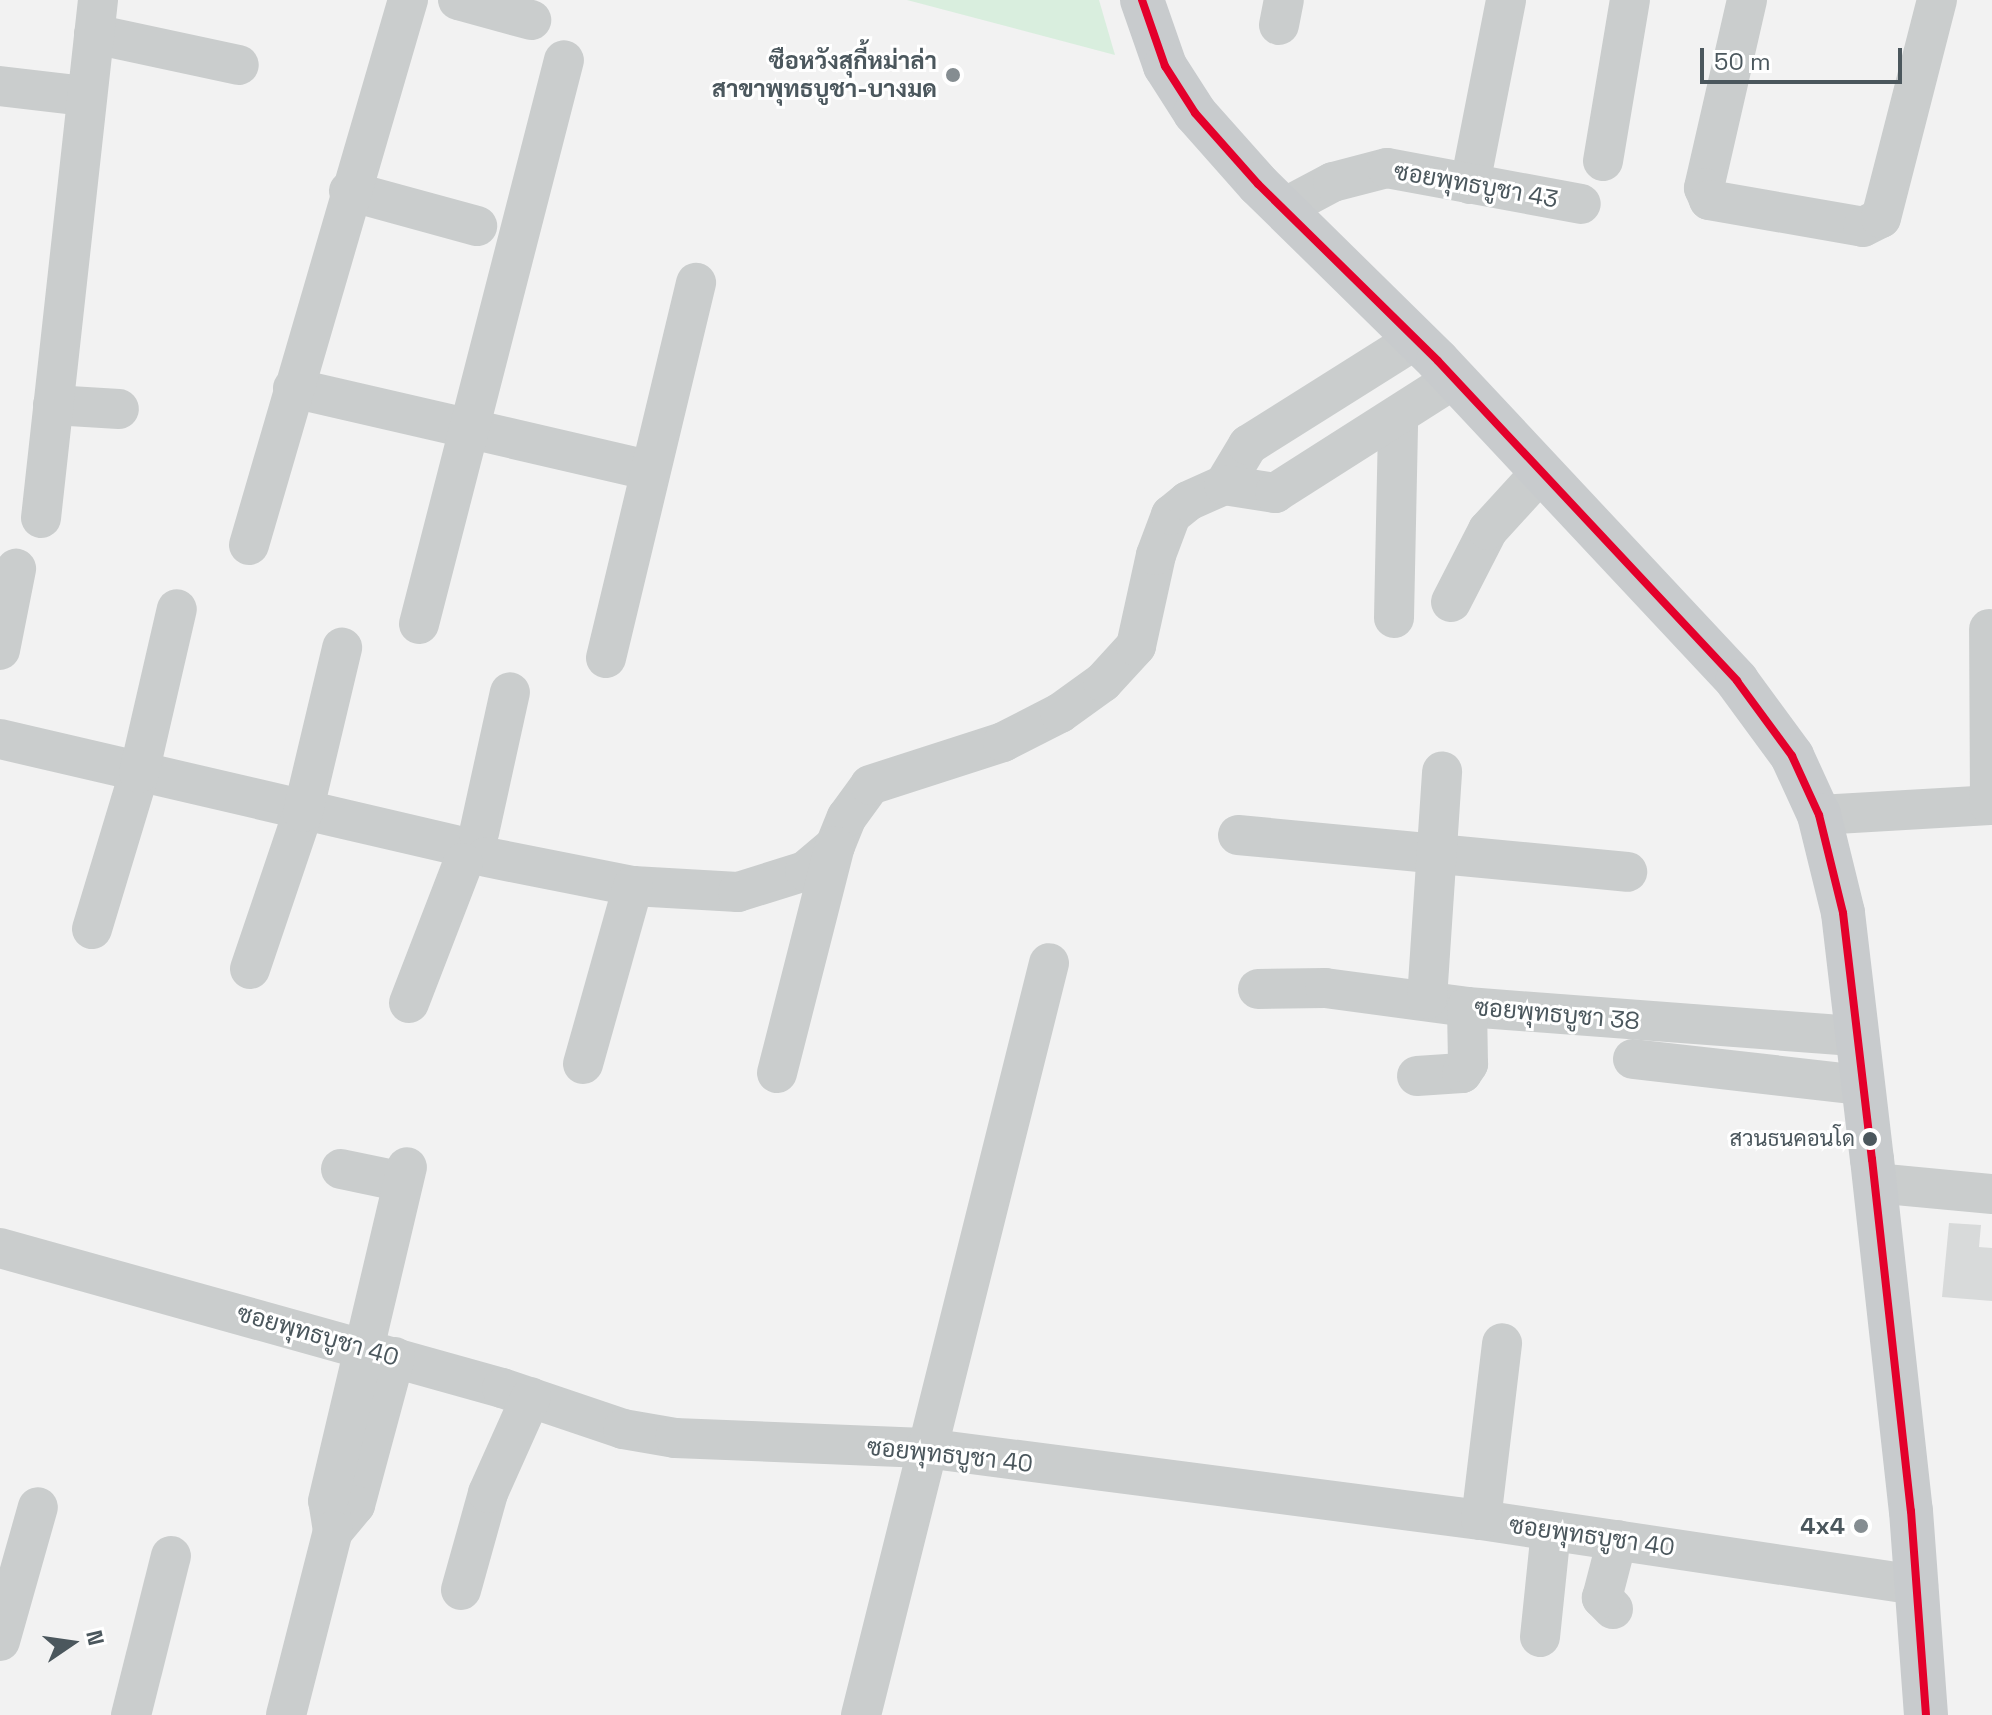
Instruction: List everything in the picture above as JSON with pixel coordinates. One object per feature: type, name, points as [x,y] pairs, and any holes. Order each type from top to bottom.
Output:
[{"type":"main road","points":[[1142,0],[1165,66],[1195,113],[1284,208],[1454,379],[1760,708],[1792,756],[1819,815],[1841,902],[1875,1183],[1918,1585],[1926,1715]]},
{"type":"street","points":[[249,545],[349,191],[408,0]]},
{"type":"street","points":[[458,0],[531,20]]},
{"type":"street","points":[[1470,184],[1506,0]]},
{"type":"street","points":[[1603,161],[1630,0]]},
{"type":"street","points":[[1747,0],[1704,188],[1709,200],[1863,227],[1881,218],[1937,0]]},
{"type":"street","points":[[41,518],[96,17],[239,65]]},
{"type":"street","points":[[419,624],[472,431],[564,60]]},
{"type":"street","points":[[0,86],[85,96]]},
{"type":"street","name":"ซอยพุทธบูชา 43","points":[[1284,208],[1371,169],[1581,204]]},
{"type":"street","points":[[349,191],[477,226]]},
{"type":"street","points":[[606,658],[647,470],[696,283]]},
{"type":"street","points":[[777,1073],[835,846],[847,817],[870,785],[1003,742],[1060,713],[1103,682],[1136,646],[1171,515],[1224,485],[1248,445],[1416,339]]},
{"type":"street","points":[[1224,485],[1275,493],[1398,419],[1454,379]]},
{"type":"street","points":[[293,388],[647,470]]},
{"type":"street","points":[[53,405],[119,409]]},
{"type":"street","points":[[1394,618],[1398,419]]},
{"type":"street","points":[[1451,602],[1488,530],[1541,472]]},
{"type":"street","points":[[0,650],[16,569]]},
{"type":"street","points":[[92,929],[139,773],[177,609]]},
{"type":"street","points":[[1819,815],[1991,805],[1989,629]]},
{"type":"street","points":[[250,969],[303,812],[342,648]]},
{"type":"street","points":[[409,1003],[470,849],[510,692]]},
{"type":"street","points":[[0,739],[303,812],[633,886],[738,892],[805,871],[835,846]]},
{"type":"street","points":[[1427,999],[1440,854],[1442,771]]},
{"type":"street","points":[[1238,835],[1627,872]]},
{"type":"street","points":[[583,1064],[633,886]]},
{"type":"street","points":[[861,1715],[925,1448],[1049,963]]},
{"type":"street","name":"ซอยพุทธบูชา 38","points":[[1258,989],[1325,988],[1427,999],[1467,1007],[1857,1036]]},
{"type":"street","points":[[1417,1076],[1462,1073],[1468,1064],[1467,1007]]},
{"type":"street","points":[[1633,1059],[1862,1085]]},
{"type":"street","points":[[286,1715],[333,1531],[328,1501],[380,1353],[405,1175],[341,1169]]},
{"type":"street","points":[[1875,1183],[1992,1194]]},
{"type":"street","name":"ซอยพุทธบูชา 40","points":[[0,1248],[380,1353],[531,1397],[623,1429],[675,1438],[925,1448],[1481,1520],[1918,1585]]},
{"type":"street","points":[[1481,1520],[1502,1343]]},
{"type":"street","points":[[461,1590],[488,1493],[531,1397]]},
{"type":"street","points":[[0,1641],[38,1507]]},
{"type":"street","points":[[1540,1637],[1551,1531]]},
{"type":"street","points":[[1613,1609],[1602,1598],[1617,1540]]},
{"type":"street","points":[[131,1715],[171,1556]]},
{"type":"green space","points":[[907,0],[1099,0],[1115,55]]},
{"type":"building","points":[[1949,1223],[1981,1225],[1979,1247],[1992,1248],[1992,1301],[1942,1297]]},
{"type":"transit line","points":[[1142,0],[1165,66],[1195,113],[1258,184],[1438,361],[1737,681],[1792,756],[1819,815],[1843,913],[1911,1511],[1926,1715]]},
{"type":"place","name":"ซือหวังสุกี้หม่าล่า สาขาพุทธบูชา-บางมด","points":[[953,75]]},
{"type":"place","name":"สวนธนคอนโด","points":[[1870,1139]]},
{"type":"place","name":"4x4","points":[[1861,1526]]}]
